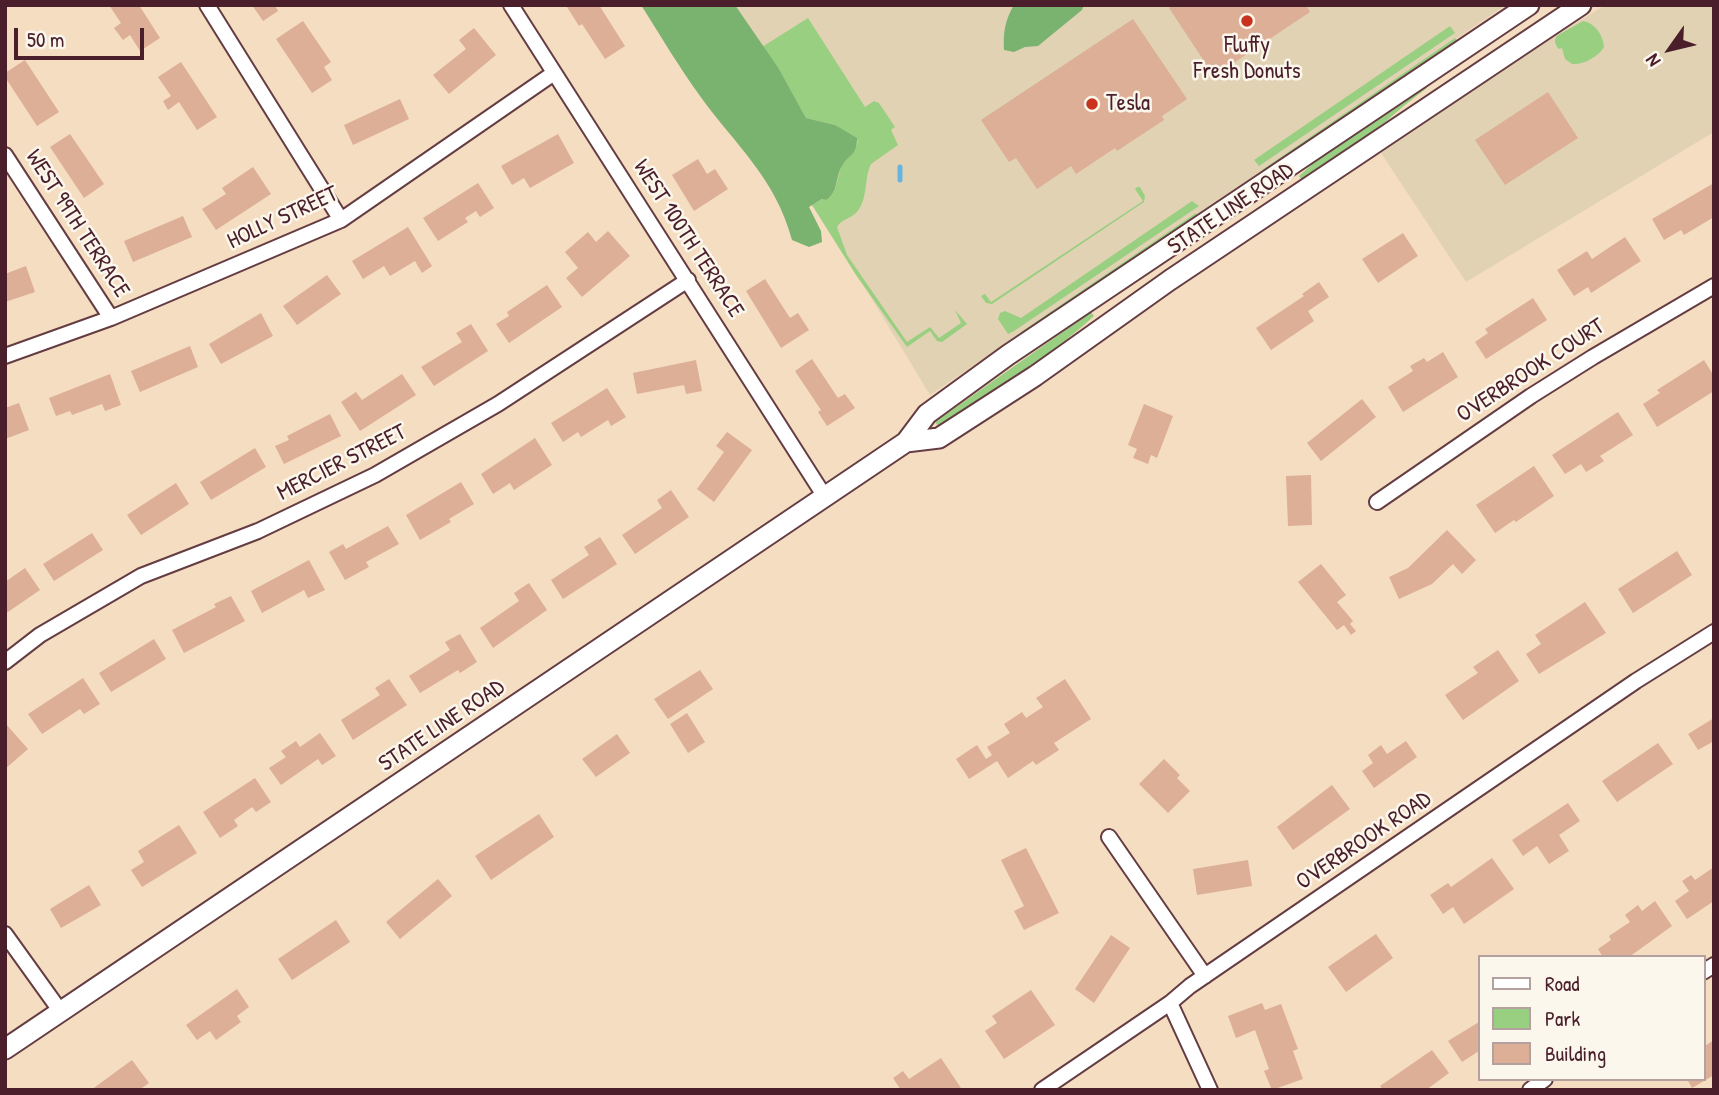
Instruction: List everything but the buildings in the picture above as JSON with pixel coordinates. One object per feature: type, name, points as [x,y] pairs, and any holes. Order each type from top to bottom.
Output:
[{"type":"main road","name":"STATE LINE ROAD","points":[[5,1049],[906,442],[927,414],[1008,355],[1529,5]]},
{"type":"main road","name":"STATE LINE ROAD","points":[[906,442],[939,438],[1024,383],[1170,280],[1581,5]]},
{"type":"street","points":[[207,5],[341,220]]},
{"type":"street","name":"WEST 100TH TERRACE","points":[[512,5],[825,497]]},
{"type":"street","name":"HOLLY STREET","points":[[5,356],[111,318],[341,220],[554,73]]},
{"type":"street","name":"WEST 99TH TERRACE","points":[[5,155],[111,318]]},
{"type":"street","name":"MERCIER STREET","points":[[5,662],[40,635],[141,576],[258,530],[374,475],[498,404],[688,280]]},
{"type":"street","name":"OVERBROOK COURT","points":[[1377,502],[1531,396],[1714,286]]},
{"type":"street","name":"OVERBROOK ROAD","points":[[1042,1090],[1636,681],[1714,632]]},
{"type":"street","points":[[1109,837],[1205,976]]},
{"type":"street","points":[[5,934],[61,1012]]},
{"type":"street","points":[[1170,1003],[1210,1090]]},
{"type":"shaded area","points":[[730,5],[1506,5],[930,395],[813,202],[803,123]]},
{"type":"shaded area","points":[[1605,5],[1714,5],[1714,132],[1466,282],[1381,153]]},
{"type":"green space","points":[[641,5],[735,5],[779,69],[806,118],[835,125],[857,138],[856,148],[842,166],[833,193],[826,200],[822,199],[809,207],[821,231],[822,242],[809,247],[792,240],[776,198],[765,180],[700,96]]},
{"type":"green space","points":[[1014,5],[1084,5],[1082,10],[1038,46],[1025,47],[1014,52],[1004,50],[1004,32]]},
{"type":"green space","points":[[808,18],[865,107],[874,101],[879,103],[895,127],[891,130],[898,145],[871,164],[862,204],[857,212],[837,227],[847,255],[907,342],[930,327],[939,338],[961,323],[955,310],[967,324],[942,342],[937,341],[930,331],[907,347],[856,275],[812,205],[826,200],[832,194],[841,166],[858,141],[835,125],[806,118],[779,69],[762,47]]},
{"type":"green space","points":[[1583,21],[1598,30],[1604,47],[1590,60],[1572,64],[1565,59],[1555,38]]},
{"type":"green space","points":[[1450,26],[1455,33],[1259,166],[1254,160]]},
{"type":"green space","points":[[1455,38],[1457,40],[1263,172],[1262,170]]},
{"type":"green space","points":[[1425,86],[1427,88],[1336,161],[1302,180],[1299,176],[1319,158]]},
{"type":"green space","points":[[1140,187],[1145,196],[1144,202],[992,304],[986,303],[981,296],[985,294],[991,302],[1143,201],[1135,189]]},
{"type":"green space","points":[[1192,201],[1199,206],[1014,331],[1008,334],[998,319],[1000,313],[1005,311],[1021,318]]},
{"type":"green space","points":[[1196,213],[1197,216],[1023,334],[1021,332]]},
{"type":"green space","points":[[1091,312],[1094,316],[1038,361],[938,426],[935,422]]},
{"type":"waterway","points":[[900,167],[900,180]]},
{"type":"place","name":"Fluffy Fresh Donuts","points":[[1247,21]]},
{"type":"place","name":"Tesla","points":[[1092,104]]}]
